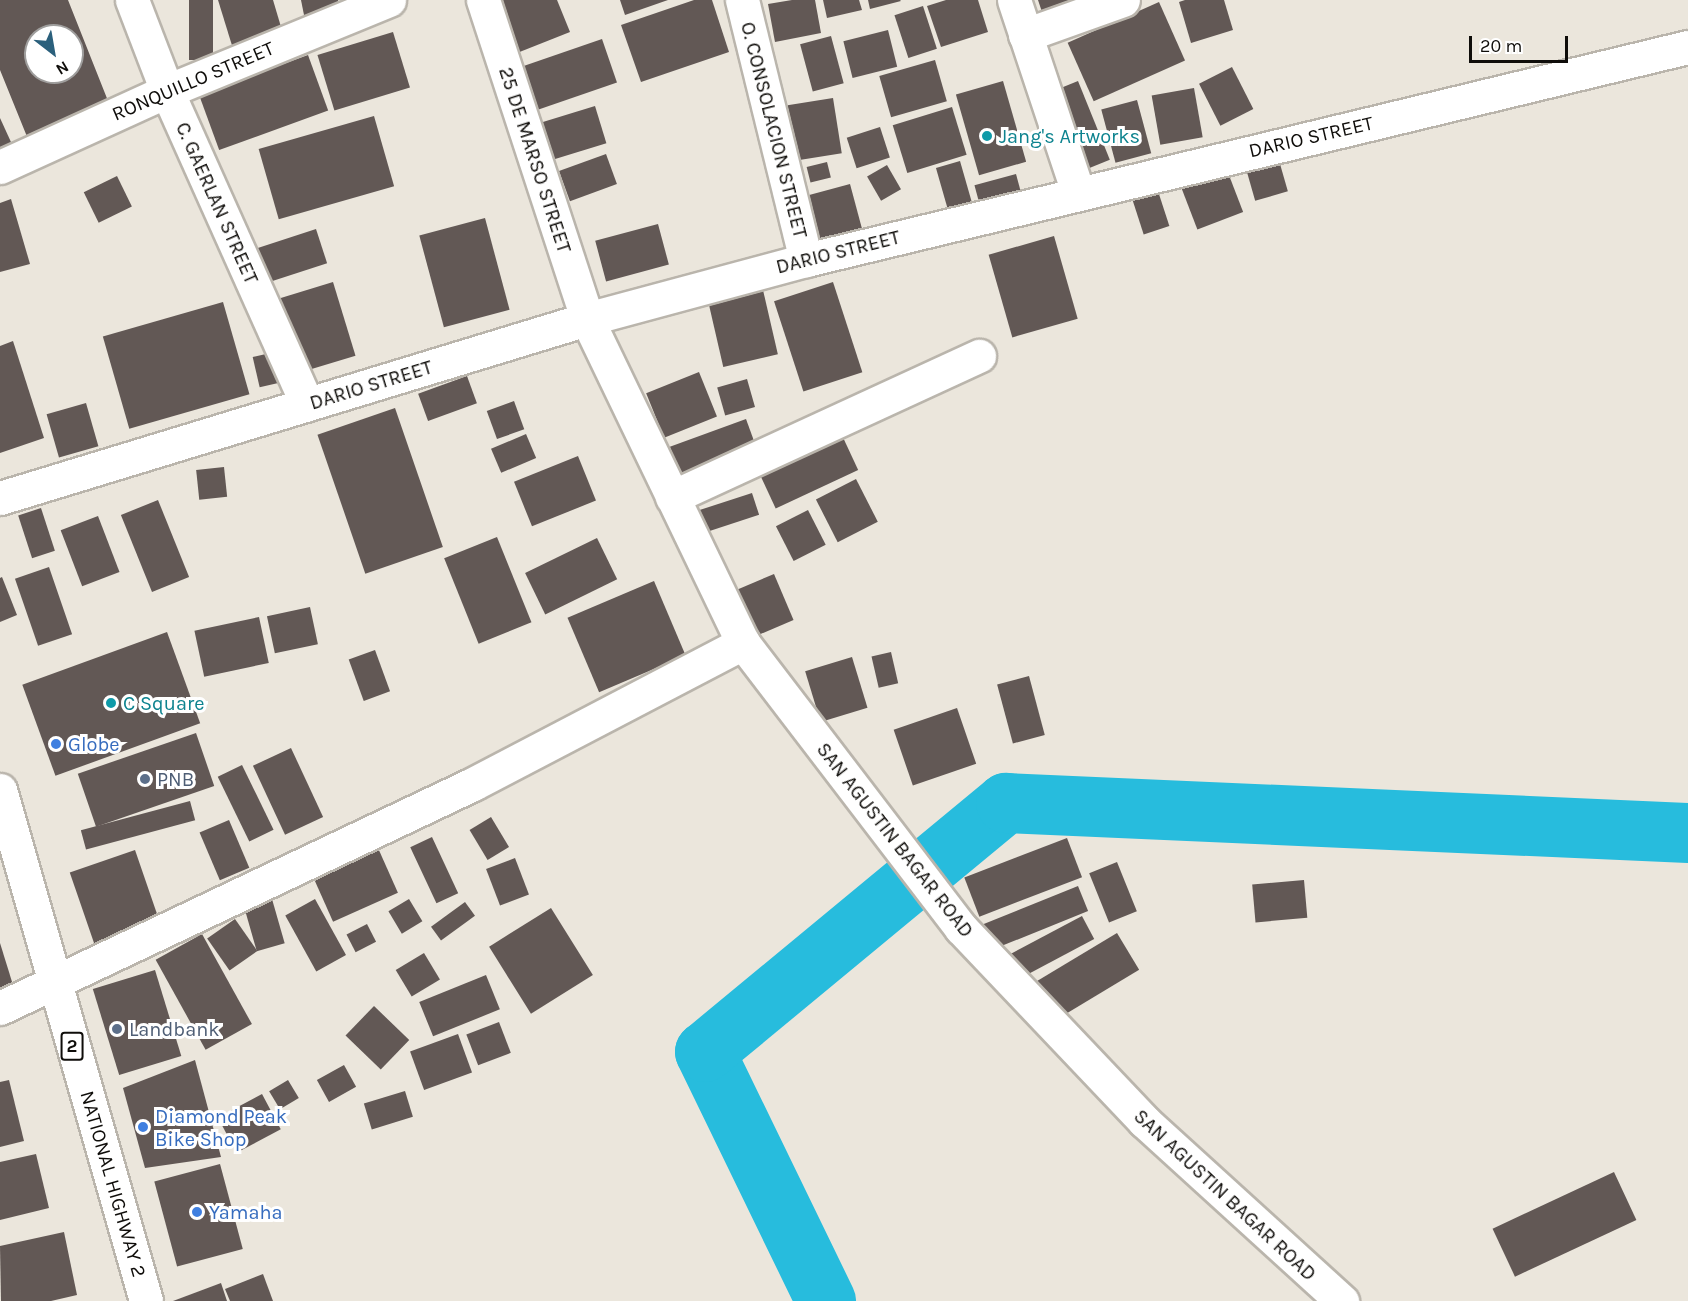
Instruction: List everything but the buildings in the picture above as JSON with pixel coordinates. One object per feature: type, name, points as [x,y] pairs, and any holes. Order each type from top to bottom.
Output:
[{"type":"street","name":"C. GAERLAN STREET","points":[[132,0],[167,91],[306,404]]},
{"type":"street","name":"RONQUILLO STREET","points":[[0,167],[167,91],[388,0]]},
{"type":"street","name":"25 DE MARSO STREET","points":[[483,0],[588,319]]},
{"type":"street","name":"O. CONSOLACION STREET","points":[[742,0],[806,260]]},
{"type":"street","points":[[1014,0],[1078,192]]},
{"type":"street","points":[[1025,35],[1123,0]]},
{"type":"street","name":"DARIO STREET","points":[[0,498],[588,319],[806,260],[1078,192],[1688,48]]},
{"type":"street","name":"SAN AGUSTIN BAGAR ROAD","points":[[588,319],[743,643],[935,897],[1144,1121],[1342,1301]]},
{"type":"street","points":[[672,497],[979,356]]},
{"type":"street","points":[[0,1008],[55,985],[473,784],[743,643]]},
{"type":"street","name":"NATIONAL HIGHWAY 2","points":[[0,790],[141,1300]]},
{"type":"waterway","points":[[826,1301],[705,1052],[1006,803],[1688,833]]},
{"type":"place","name":"Jang's Artworks","points":[[987,136]]},
{"type":"place","name":"C Square","points":[[111,703]]},
{"type":"place","name":"Globe","points":[[56,744]]},
{"type":"place","name":"PNB","points":[[145,779]]},
{"type":"place","name":"Landbank","points":[[117,1029]]},
{"type":"place","name":"Diamond Peak Bike Shop","points":[[143,1127]]},
{"type":"place","name":"Yamaha","points":[[197,1212]]}]
